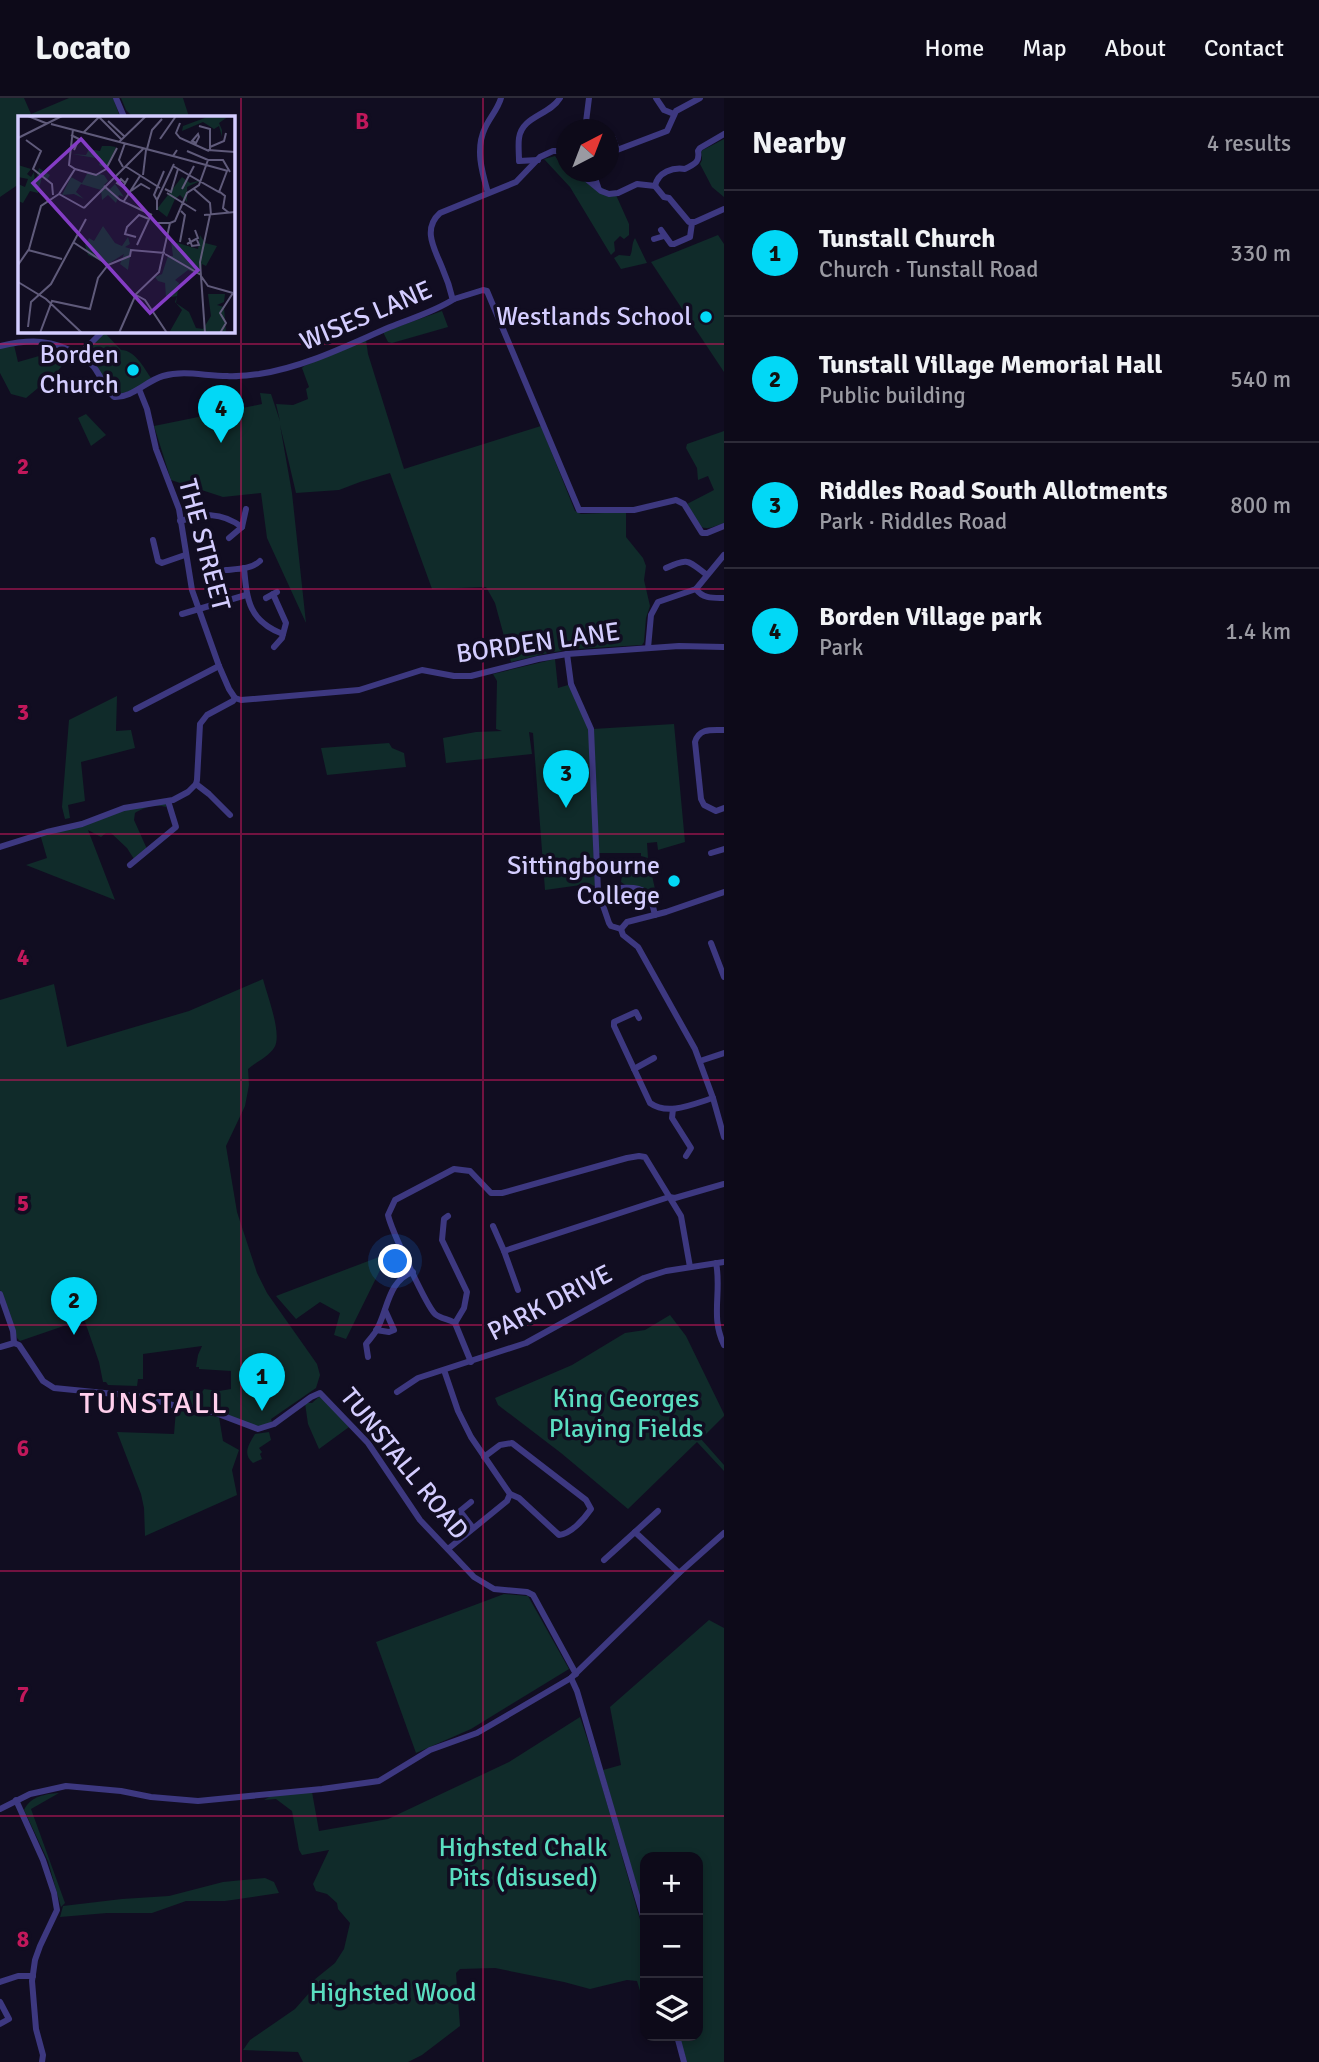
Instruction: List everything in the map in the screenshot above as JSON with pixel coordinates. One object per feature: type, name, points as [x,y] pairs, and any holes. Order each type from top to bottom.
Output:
[{"type":"street","points":[[116,98],[124,116]]},
{"type":"street","points":[[488,193],[480,161],[481,141],[486,125],[501,98]]},
{"type":"street","points":[[538,160],[519,161],[520,134],[525,125],[555,105],[560,98]]},
{"type":"street","points":[[586,119],[589,98]]},
{"type":"street","points":[[656,98],[664,110],[674,114]]},
{"type":"street","points":[[667,131],[676,111],[700,98]]},
{"type":"street","points":[[619,148],[677,126]]},
{"type":"street","points":[[655,186],[661,174],[677,167],[685,169],[698,162],[700,148],[724,134]]},
{"type":"street","name":"WISES LANE","points":[[79,355],[96,369],[114,397],[124,396],[161,376],[182,373],[242,376],[297,366],[433,311],[454,299],[432,244],[430,228],[434,219],[516,182],[538,160],[556,151]]},
{"type":"street","points":[[590,182],[612,194],[637,184],[655,186],[664,197],[669,198],[686,220],[692,223]]},
{"type":"street","points":[[597,182],[599,189]]},
{"type":"street","points":[[692,223],[724,209]]},
{"type":"street","points":[[654,239],[663,233],[671,244],[687,239],[692,234],[692,223]]},
{"type":"street","points":[[454,299],[487,291],[579,510],[634,510],[676,500],[684,504],[702,533],[724,526]]},
{"type":"street","points":[[0,346],[42,341],[54,343],[79,355],[102,332]]},
{"type":"street","name":"THE STREET","points":[[142,387],[156,449],[179,509],[189,580],[219,666],[235,698]]},
{"type":"street","points":[[229,538],[242,527],[246,509]]},
{"type":"street","points":[[180,521],[205,514],[225,517],[242,527]]},
{"type":"street","points":[[153,540],[158,561],[162,563],[185,555]]},
{"type":"street","points":[[648,648],[651,615],[658,602],[696,589],[724,555]]},
{"type":"street","points":[[666,568],[683,560],[707,575]]},
{"type":"street","points":[[226,571],[260,564]]},
{"type":"street","points":[[244,568],[246,595],[252,610],[263,624],[283,634]]},
{"type":"street","points":[[696,589],[710,598],[724,598]]},
{"type":"street","points":[[181,614],[246,595]]},
{"type":"street","points":[[272,595],[286,623],[283,634],[274,644]]},
{"type":"street","name":"BORDEN LANE","points":[[235,698],[241,700],[350,691],[422,670],[471,676],[566,654],[679,646],[724,648]]},
{"type":"street","points":[[566,654],[570,684],[591,729],[598,894],[608,923],[621,929]]},
{"type":"street","points":[[135,709],[219,666]]},
{"type":"street","points":[[0,847],[82,824],[124,808],[168,801],[181,796],[196,785],[200,724],[207,715],[233,702],[235,698]]},
{"type":"street","points":[[724,730],[701,732],[695,742],[701,799],[704,805],[716,811],[724,808]]},
{"type":"street","points":[[196,785],[230,815]]},
{"type":"street","points":[[130,865],[176,827],[168,801]]},
{"type":"street","points":[[711,853],[724,849]]},
{"type":"street","points":[[621,894],[620,888],[623,887],[647,892],[655,915]]},
{"type":"street","points":[[621,929],[627,922],[724,891]]},
{"type":"street","points":[[621,929],[623,935],[638,947],[695,1049],[724,1137]]},
{"type":"street","points":[[711,943],[724,977]]},
{"type":"street","points":[[639,1018],[636,1013],[614,1022],[614,1026],[649,1102],[662,1109],[673,1109],[713,1098]]},
{"type":"street","points":[[699,1061],[724,1053]]},
{"type":"street","points":[[634,1069],[654,1058]]},
{"type":"street","points":[[673,1109],[671,1118],[691,1148],[686,1156]]},
{"type":"street","points":[[471,1362],[455,1323],[436,1315],[427,1302],[389,1219],[391,1208],[402,1195],[454,1169],[470,1171],[491,1193],[502,1193],[627,1158],[645,1157],[682,1221],[690,1267]]},
{"type":"street","points":[[503,1251],[669,1197],[675,1198],[724,1184]]},
{"type":"street","points":[[448,1216],[443,1219],[442,1240],[467,1292],[464,1308],[455,1323]]},
{"type":"street","points":[[493,1226],[517,1290]]},
{"type":"street","name":"PARK DRIVE","points":[[397,1392],[418,1378],[526,1343],[644,1278],[724,1262]]},
{"type":"street","points":[[716,1263],[716,1318],[724,1345]]},
{"type":"street","points":[[368,1357],[366,1344],[376,1330],[395,1286],[407,1274],[413,1272]]},
{"type":"street","points":[[0,1294],[13,1331],[13,1343],[0,1347]]},
{"type":"street","points":[[376,1330],[389,1332],[394,1329],[385,1310]]},
{"type":"street","name":"TUNSTALL ROAD","points":[[13,1343],[19,1345],[43,1381],[54,1388],[145,1397],[179,1407],[213,1412],[258,1429],[274,1424],[311,1396],[320,1393],[368,1443],[420,1520],[474,1577],[487,1586],[503,1591],[527,1592],[533,1595],[574,1676]]},
{"type":"street","points":[[444,1370],[463,1422],[510,1494],[507,1501],[448,1549]]},
{"type":"street","points":[[484,1457],[500,1445],[512,1443],[586,1500],[591,1509],[562,1536],[519,1498],[510,1494]]},
{"type":"street","points":[[471,1502],[460,1511],[473,1528]]},
{"type":"street","points":[[604,1560],[658,1511]]},
{"type":"street","points":[[635,1532],[679,1573]]},
{"type":"street","points":[[0,1809],[30,1794],[66,1786],[198,1801],[379,1781],[430,1750],[477,1733],[574,1676],[724,1533]]},
{"type":"street","points":[[574,1676],[643,1915]]},
{"type":"street","points":[[16,1800],[43,1860],[57,1910],[40,1946],[33,1976],[34,2014],[43,2055],[42,2062]]},
{"type":"street","points":[[0,1989],[2,1981],[18,1976],[33,1976]]},
{"type":"street","points":[[0,2002],[9,2019],[0,2024]]},
{"type":"street","points":[[678,2041],[684,2062]]},
{"type":"green space","points":[[0,98],[24,98],[31,114],[69,98],[113,98],[120,116],[18,116],[18,185],[0,197]]},
{"type":"green space","points":[[121,98],[183,98],[189,116],[132,116]]},
{"type":"green space","points":[[724,139],[724,197],[712,187],[700,164],[701,151]]},
{"type":"green space","points":[[555,156],[556,172],[544,159]]},
{"type":"green space","points":[[565,182],[591,182],[616,195],[629,224],[629,235],[624,239],[620,236],[614,242],[615,251],[611,255]]},
{"type":"green space","name":"Westlands School","points":[[718,235],[724,244],[724,372],[651,262]]},
{"type":"green space","points":[[635,238],[647,263],[621,269],[614,258],[619,255],[630,256]]},
{"type":"green space","points":[[442,311],[448,327],[392,343],[388,342],[383,332]]},
{"type":"green space","points":[[104,332],[121,350],[135,356],[151,378],[134,390],[116,395],[84,355],[84,351]]},
{"type":"green space","points":[[366,340],[404,469],[541,426],[575,511],[581,514],[626,512],[626,537],[646,566],[644,580],[650,606],[642,645],[576,649],[511,662],[495,603],[486,587],[432,589],[390,473],[339,490],[296,493],[280,425],[292,493],[306,623],[267,538],[261,493],[223,497],[171,480],[154,426],[262,404],[260,393],[271,394],[280,421],[276,404],[293,405],[308,399],[306,389],[309,387],[302,368],[304,366]]},
{"type":"green space","points":[[14,345],[18,362],[39,356],[66,361],[26,398],[11,394],[0,373],[0,348]]},
{"type":"green space","points":[[86,414],[106,435],[91,446],[78,418]]},
{"type":"green space","points":[[724,431],[724,523],[704,528],[697,523],[687,504],[714,490],[708,476],[698,480],[697,468],[686,448],[687,444]]},
{"type":"green space","points":[[555,659],[558,688],[568,685],[590,730],[595,886],[588,884],[545,890],[533,733],[529,732],[532,754],[446,763],[443,738],[502,731],[496,729],[497,681],[493,674]]},
{"type":"green space","points":[[117,696],[116,731],[131,730],[135,748],[81,762],[85,801],[68,805],[70,818],[65,819],[62,807],[69,720]]},
{"type":"green space","points":[[674,724],[685,842],[658,850],[657,842],[647,843],[648,858],[641,856],[641,853],[598,853],[593,729]]},
{"type":"green space","points":[[389,743],[392,748],[404,753],[406,767],[327,775],[321,748]]},
{"type":"green space","points":[[168,801],[166,807],[150,807],[135,813],[134,820],[147,849],[134,859],[111,833],[101,837],[88,830],[115,900],[26,865],[47,858],[40,834],[124,808]]},
{"type":"green space","points":[[646,859],[657,898],[621,882],[622,875],[627,871],[640,872]]},
{"type":"green space","points":[[263,979],[276,1025],[276,1042],[269,1054],[248,1069],[249,1085],[245,1106],[226,1146],[237,1212],[257,1273],[267,1293],[317,1364],[320,1375],[316,1388],[271,1419],[272,1422],[260,1427],[189,1406],[190,1391],[197,1390],[201,1394],[204,1389],[231,1389],[231,1371],[196,1367],[202,1346],[143,1354],[143,1379],[138,1379],[137,1386],[108,1385],[103,1382],[84,1319],[20,1341],[17,1338],[0,1290],[0,1000],[54,984],[67,1047],[189,1011]]},
{"type":"green space","points":[[379,1257],[383,1264],[346,1339],[334,1335],[340,1313],[320,1302],[296,1319],[276,1296]]},
{"type":"green space","name":"King Georges Playing Fields","points":[[670,1315],[686,1336],[724,1414],[701,1439],[724,1465],[724,1471],[697,1442],[628,1509],[498,1405],[495,1398],[572,1365],[625,1333],[645,1330]]},
{"type":"green space","points":[[320,1396],[349,1427],[319,1449],[308,1424],[305,1403],[312,1403]]},
{"type":"green space","points":[[176,1410],[219,1417],[223,1441],[239,1450],[232,1470],[237,1495],[145,1536],[141,1494],[117,1432],[174,1434]]},
{"type":"green space","points":[[269,1432],[271,1440],[259,1448],[262,1459],[253,1463],[247,1453],[251,1441],[255,1434]]},
{"type":"green space","points":[[504,1594],[528,1596],[569,1669],[471,1729],[416,1753],[376,1642]]},
{"type":"green space","name":"Highsted Chalk Pits (disused)","points":[[709,1620],[724,1628],[724,2062],[687,2062],[681,2041],[703,2041],[703,1852],[640,1852],[640,1900],[603,1770],[621,1765],[610,1707]]},
{"type":"green space","name":"Highsted Wood","points":[[580,1717],[640,1919],[640,1991],[637,1981],[627,1980],[590,1989],[495,1968],[460,1969],[456,1973],[460,2026],[422,2055],[408,2062],[303,2062],[298,2052],[243,2050],[250,2040],[295,2009],[310,1992],[314,1980],[335,1963],[344,1949],[350,1923],[338,1909],[337,1903],[327,1894],[316,1891],[313,1884],[329,1850],[302,1855],[292,1811],[276,1799],[264,1800],[271,1796],[312,1792],[319,1831],[388,1819],[509,1762]]},
{"type":"green space","points":[[59,1793],[31,1809],[65,1903],[61,1907],[48,1861],[24,1810],[34,1799]]},
{"type":"green space","points":[[265,1878],[274,1882],[279,1893],[225,1901],[186,1901],[152,1913],[60,1917],[63,1906],[169,1896],[223,1882]]},
{"type":"place","name":"Westlands School","points":[[706,317]]},
{"type":"place","name":"Borden Church","points":[[133,370]]},
{"type":"place","name":"Borden Village park","points":[[221,443]]},
{"type":"place","name":"Riddles Road South Allotments","points":[[566,808]]},
{"type":"place","name":"Sittingbourne College","points":[[674,881]]},
{"type":"place","name":"Tunstall Village Memorial Hall","points":[[74,1335]]},
{"type":"place","name":"Tunstall Church","points":[[262,1411]]},
{"type":"district","name":"TUNSTALL","points":[[154,1403]]}]
